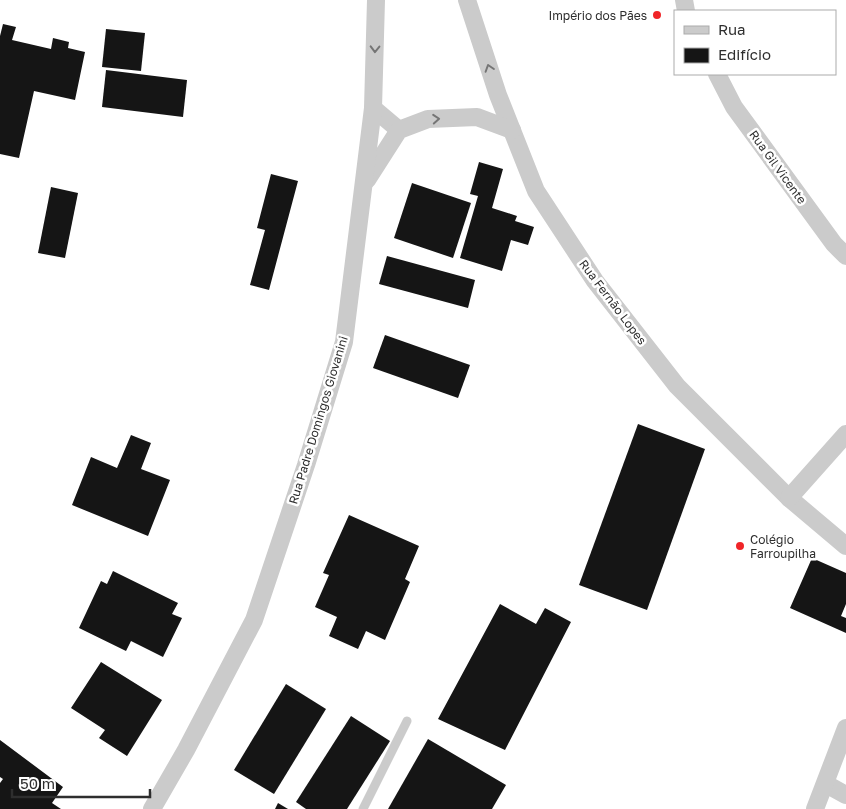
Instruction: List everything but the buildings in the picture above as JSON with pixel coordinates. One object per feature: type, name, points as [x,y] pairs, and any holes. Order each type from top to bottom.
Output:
[{"type":"street","name":"Rua Padre Domingos Giovanini","points":[[152,809],[182,758],[254,620],[306,465],[344,342],[374,108],[376,0]]},
{"type":"street","name":"Rua Fernão Lopes","points":[[467,0],[498,94],[536,191],[595,281],[677,386],[788,498],[846,546]]},
{"type":"street","name":"Rua Gil Vicente","points":[[718,75],[740,115],[834,244],[846,256]]},
{"type":"street","points":[[477,117],[498,94]]},
{"type":"street","points":[[374,108],[399,130]]},
{"type":"street","points":[[365,183],[399,130],[428,119],[477,117],[512,130]]},
{"type":"street","points":[[788,498],[846,434]]},
{"type":"street","points":[[815,809],[846,728]]},
{"type":"street","points":[[826,784],[846,795]]},
{"type":"lane","points":[[363,809],[408,721]]},
{"type":"place","name":"Império dos Pães","points":[[657,15]]},
{"type":"place","name":"Colégio Farroupilha","points":[[740,546]]}]
